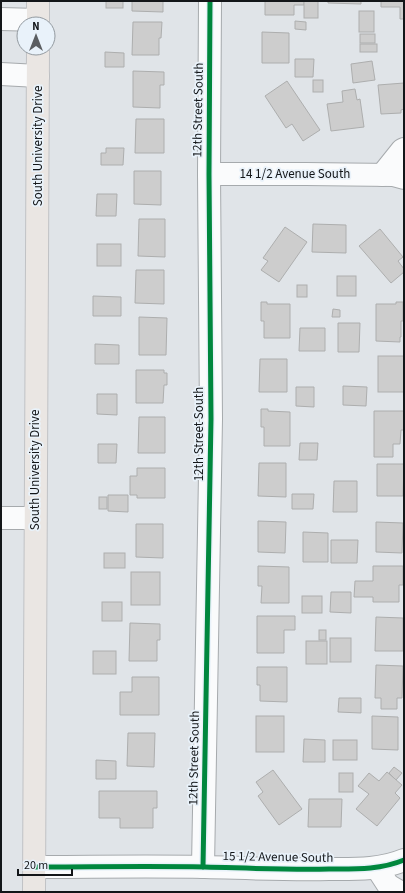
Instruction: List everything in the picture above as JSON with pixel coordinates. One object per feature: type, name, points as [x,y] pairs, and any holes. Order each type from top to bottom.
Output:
[{"type":"main road","name":"South University Drive","points":[[34,892],[38,56]]},
{"type":"street","name":"12th Street South","points":[[203,867],[211,419],[208,174],[210,1]]},
{"type":"street","points":[[1,19],[38,15]]},
{"type":"street","points":[[1,74],[38,76]]},
{"type":"street","points":[[382,175],[404,149]]},
{"type":"street","name":"14 1/2 Avenue South","points":[[208,174],[393,175],[404,178]]},
{"type":"street","points":[[1,518],[35,518]]},
{"type":"street","name":"15 1/2 Avenue South","points":[[35,867],[203,867],[291,870],[377,868],[392,865],[404,860]]},
{"type":"street","points":[[377,868],[388,885],[400,892]]},
{"type":"building","points":[[106,1],[123,1],[123,8],[106,8]]},
{"type":"building","points":[[132,1],[163,1],[163,12],[132,11]]},
{"type":"building","points":[[265,1],[304,1],[304,5],[294,5],[294,15],[265,15]]},
{"type":"building","points":[[304,1],[318,1],[318,18],[304,18]]},
{"type":"building","points":[[328,1],[361,1],[361,4],[328,3]]},
{"type":"building","points":[[381,1],[404,1],[404,19],[400,19],[400,7],[381,7]]},
{"type":"building","points":[[359,11],[374,11],[374,32],[359,32]]},
{"type":"building","points":[[295,21],[306,22],[306,30],[295,29]]},
{"type":"building","points":[[133,22],[162,22],[161,38],[159,38],[159,55],[132,55]]},
{"type":"building","points":[[262,32],[289,33],[289,63],[262,63]]},
{"type":"building","points":[[360,34],[375,34],[375,43],[360,43]]},
{"type":"building","points":[[360,44],[377,44],[377,52],[360,52]]},
{"type":"building","points":[[105,52],[124,53],[124,67],[105,67]]},
{"type":"building","points":[[295,59],[314,59],[313,77],[295,77]]},
{"type":"building","points":[[372,61],[375,80],[353,83],[351,64]]},
{"type":"building","points":[[133,71],[164,72],[164,85],[160,85],[160,108],[133,107]]},
{"type":"building","points":[[313,80],[323,80],[323,92],[313,92]]},
{"type":"building","points":[[287,81],[320,130],[303,141],[292,124],[286,128],[265,96]]},
{"type":"building","points":[[404,83],[404,109],[401,110],[401,113],[381,114],[378,85]]},
{"type":"building","points":[[355,89],[357,100],[360,99],[364,127],[331,131],[327,104],[343,102],[342,91]]},
{"type":"building","points":[[136,119],[164,119],[164,153],[135,153]]},
{"type":"building","points":[[106,148],[124,148],[123,165],[101,165],[101,153],[106,153]]},
{"type":"building","points":[[134,171],[161,171],[161,205],[134,204]]},
{"type":"building","points":[[97,194],[117,194],[116,216],[96,216]]},
{"type":"building","points":[[139,219],[165,219],[165,257],[138,256]]},
{"type":"building","points":[[313,224],[346,225],[346,253],[312,252]]},
{"type":"building","points":[[285,227],[307,242],[279,282],[261,270],[268,261],[263,258]]},
{"type":"building","points":[[380,229],[403,257],[398,261],[404,269],[404,272],[391,283],[359,246]]},
{"type":"building","points":[[97,244],[121,244],[121,266],[97,266]]},
{"type":"building","points":[[136,270],[164,270],[164,304],[135,303]]},
{"type":"building","points":[[337,276],[356,276],[356,296],[337,296]]},
{"type":"building","points":[[297,285],[307,285],[307,297],[297,297]]},
{"type":"building","points":[[93,296],[121,297],[121,316],[93,316]]},
{"type":"building","points":[[261,302],[267,302],[267,304],[290,304],[290,338],[264,338],[264,321],[261,321]]},
{"type":"building","points":[[396,302],[403,302],[403,321],[401,321],[400,342],[376,341],[376,304],[396,304]]},
{"type":"building","points":[[333,309],[340,310],[340,317],[332,317]]},
{"type":"building","points":[[139,317],[167,318],[166,355],[139,355]]},
{"type":"building","points":[[338,323],[360,323],[359,352],[338,352]]},
{"type":"building","points":[[300,328],[325,328],[325,351],[299,351]]},
{"type":"building","points":[[95,344],[119,345],[119,364],[95,364]]},
{"type":"building","points":[[378,356],[404,356],[404,392],[378,392]]},
{"type":"building","points":[[260,359],[287,359],[287,392],[259,392]]},
{"type":"building","points":[[136,370],[164,370],[164,373],[167,373],[167,385],[164,385],[163,403],[136,403]]},
{"type":"building","points":[[343,386],[367,387],[366,406],[343,405]]},
{"type":"building","points":[[296,387],[314,387],[314,407],[296,406]]},
{"type":"building","points":[[97,394],[117,394],[117,415],[97,414]]},
{"type":"building","points":[[261,409],[268,409],[268,411],[290,412],[290,446],[264,446],[264,427],[261,427]]},
{"type":"building","points":[[374,411],[404,411],[404,430],[401,430],[400,444],[393,444],[393,457],[374,457]]},
{"type":"building","points":[[139,417],[165,417],[165,453],[138,453]]},
{"type":"building","points":[[300,443],[318,443],[317,460],[299,460]]},
{"type":"building","points":[[98,444],[117,444],[116,463],[98,463]]},
{"type":"building","points":[[259,463],[286,463],[286,497],[258,496]]},
{"type":"building","points":[[377,464],[404,464],[403,496],[377,496]]},
{"type":"building","points":[[137,468],[165,468],[165,498],[137,498],[137,495],[130,495],[130,476],[137,476]]},
{"type":"building","points":[[334,481],[357,481],[357,512],[333,512]]},
{"type":"building","points":[[292,494],[314,494],[313,509],[292,509]]},
{"type":"building","points":[[108,495],[128,495],[128,512],[108,511]]},
{"type":"building","points":[[99,497],[107,497],[107,509],[99,509]]},
{"type":"building","points":[[258,521],[286,522],[285,553],[258,552]]},
{"type":"building","points":[[376,522],[403,523],[402,553],[376,552]]},
{"type":"building","points":[[136,524],[163,524],[163,558],[136,557]]},
{"type":"building","points":[[303,532],[328,533],[328,562],[303,562]]},
{"type":"building","points":[[331,540],[358,540],[357,563],[331,563]]},
{"type":"building","points":[[104,553],[125,553],[125,568],[104,568]]},
{"type":"building","points":[[258,566],[289,567],[289,603],[261,603],[262,586],[258,586]]},
{"type":"building","points":[[373,566],[403,566],[403,585],[399,585],[399,602],[373,602],[373,597],[354,597],[355,581],[373,581]]},
{"type":"building","points":[[131,572],[160,572],[160,605],[131,605]]},
{"type":"building","points":[[331,592],[351,592],[351,613],[330,612]]},
{"type":"building","points":[[302,596],[322,596],[322,613],[302,613]]},
{"type":"building","points":[[102,602],[122,602],[122,621],[102,621]]},
{"type":"building","points":[[257,616],[295,616],[295,630],[284,630],[284,653],[257,653]]},
{"type":"building","points":[[376,617],[403,618],[403,651],[375,651]]},
{"type":"building","points":[[130,623],[160,624],[160,640],[157,640],[157,661],[129,661]]},
{"type":"building","points":[[319,630],[326,630],[326,640],[319,640]]},
{"type":"building","points":[[330,638],[351,638],[351,662],[330,662]]},
{"type":"building","points":[[306,641],[327,641],[327,664],[306,664]]},
{"type":"building","points":[[93,651],[116,651],[116,674],[93,674]]},
{"type":"building","points":[[376,665],[403,666],[402,698],[397,698],[397,709],[381,709],[381,698],[375,698]]},
{"type":"building","points":[[257,667],[287,667],[287,702],[260,701],[260,685],[257,685]]},
{"type":"building","points":[[132,677],[159,677],[159,715],[120,715],[120,692],[132,692]]},
{"type":"building","points":[[339,698],[361,698],[361,713],[338,712]]},
{"type":"building","points":[[256,716],[284,716],[284,752],[256,752]]},
{"type":"building","points":[[372,716],[398,717],[398,750],[372,749]]},
{"type":"building","points":[[128,733],[155,733],[154,767],[127,766]]},
{"type":"building","points":[[304,739],[325,740],[325,762],[303,762]]},
{"type":"building","points":[[333,740],[357,740],[357,760],[333,760]]},
{"type":"building","points":[[96,760],[116,761],[116,779],[96,779]]},
{"type":"building","points":[[394,767],[402,773],[396,780],[389,773]]},
{"type":"building","points":[[273,770],[302,809],[279,825],[258,796],[263,792],[256,782]]},
{"type":"building","points":[[387,772],[402,785],[395,793],[400,798],[377,826],[356,809],[369,794],[358,786],[369,773],[379,781]]},
{"type":"building","points":[[339,773],[353,773],[353,792],[339,792]]},
{"type":"building","points":[[99,791],[157,791],[157,808],[153,808],[153,828],[120,828],[120,818],[99,818]]},
{"type":"building","points":[[309,799],[342,799],[341,827],[308,827]]},
{"type":"cycle path","points":[[203,867],[211,419],[209,174],[210,1]]},
{"type":"cycle path","points":[[35,867],[348,869],[386,866],[404,860]]}]
